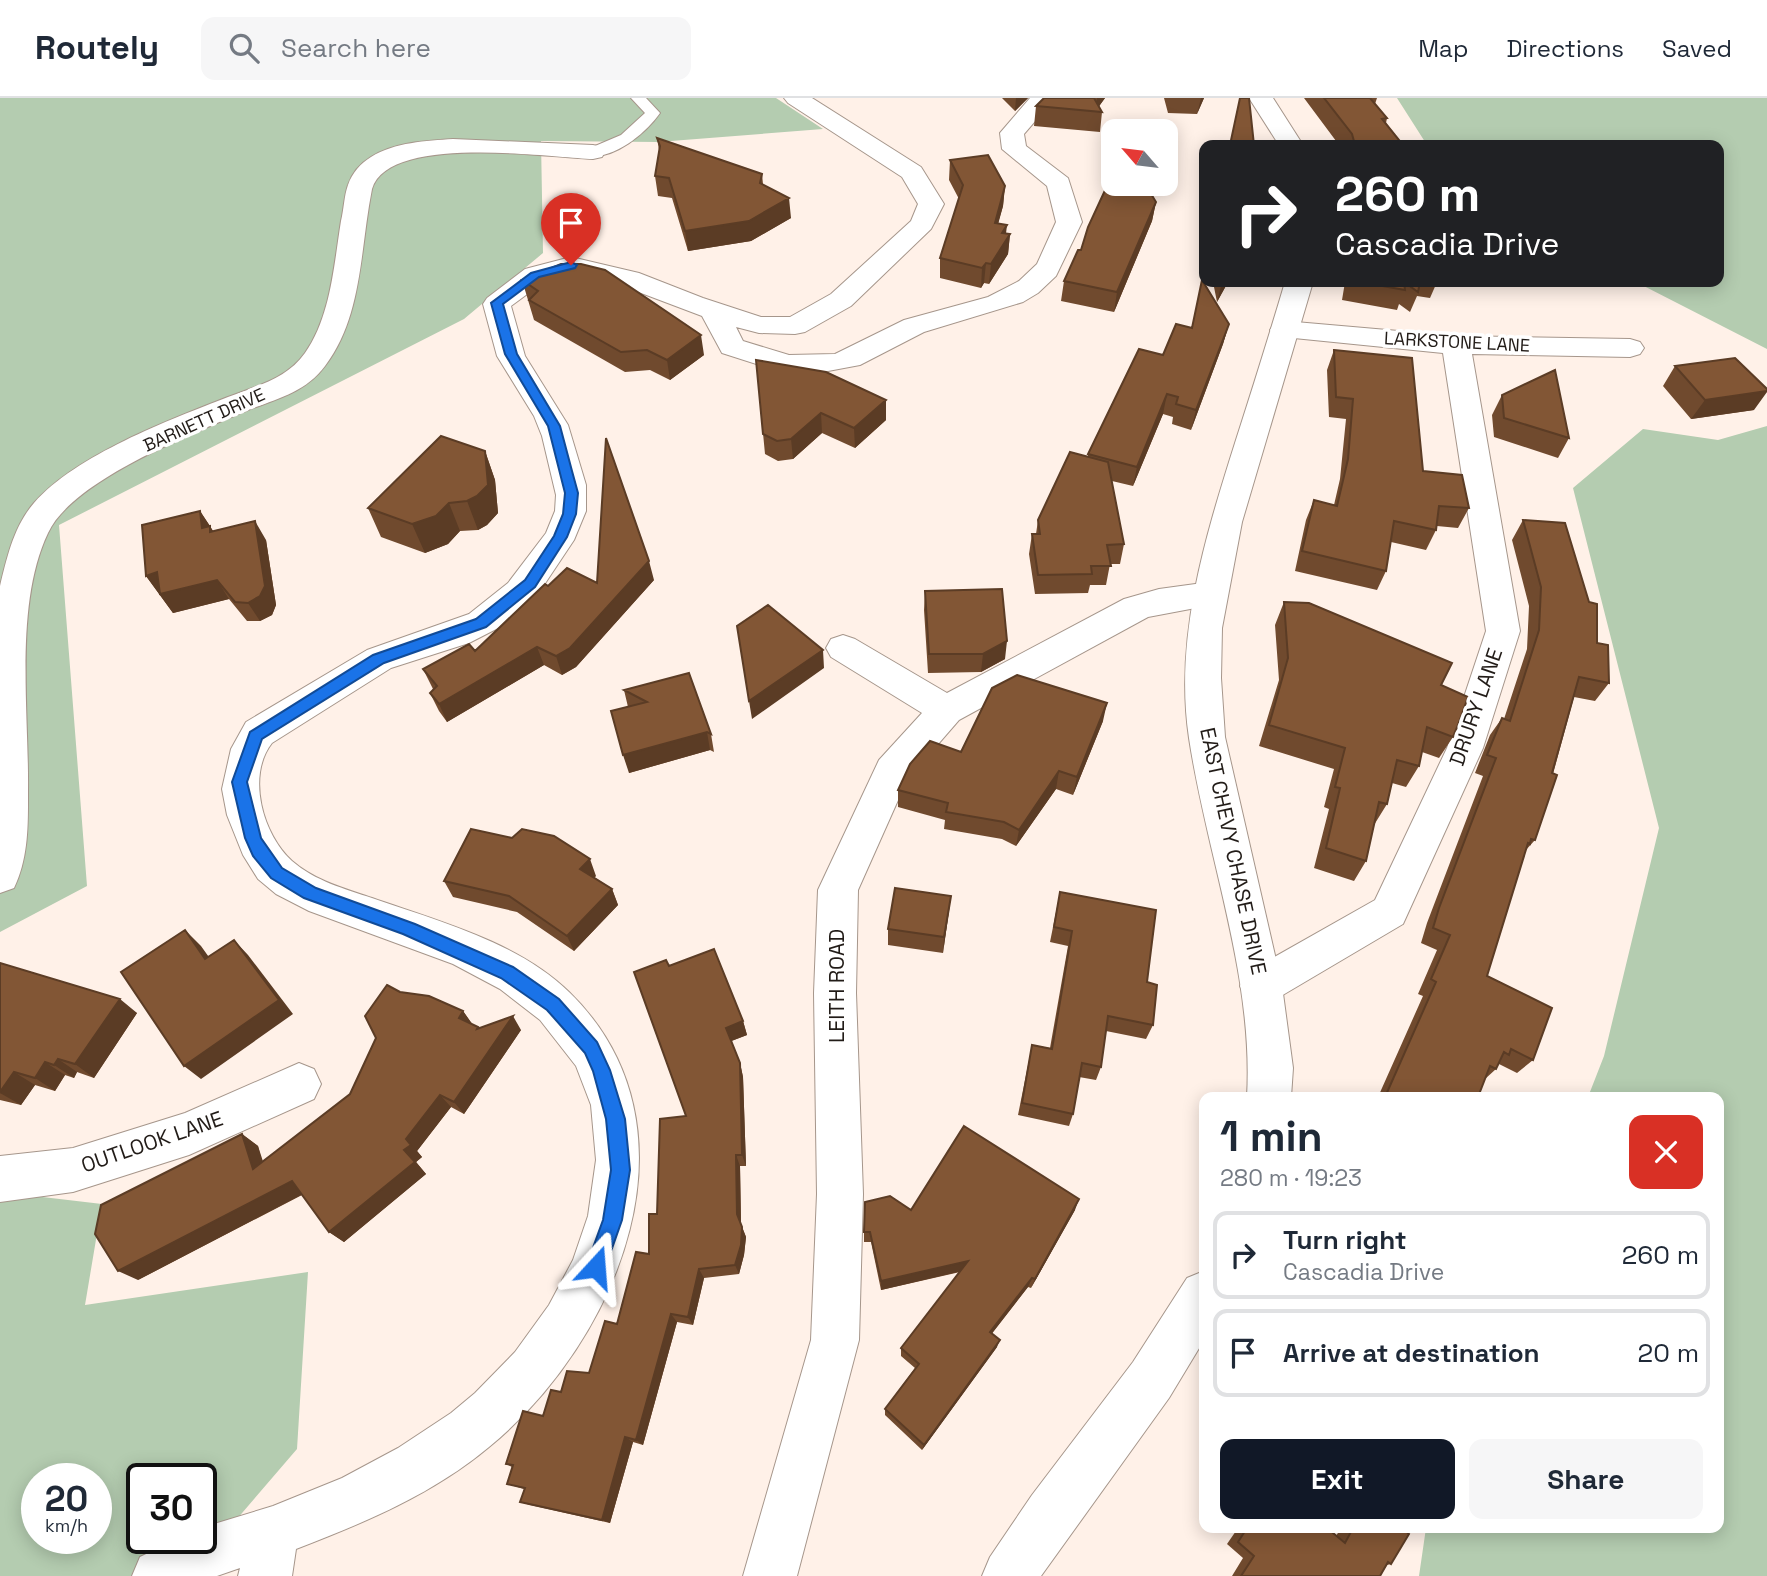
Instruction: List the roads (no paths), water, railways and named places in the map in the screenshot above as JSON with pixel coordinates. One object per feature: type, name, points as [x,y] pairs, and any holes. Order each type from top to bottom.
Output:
[{"type":"street","points":[[159,1576],[219,1547],[269,1554],[333,1510],[388,1483],[435,1455],[492,1412],[536,1366],[573,1311],[596,1267],[612,1220],[620,1170],[615,1119],[601,1070],[591,1047],[553,1004],[483,960],[409,929],[310,893],[288,881],[267,863],[253,838],[240,782],[256,736],[379,659],[481,623],[530,583],[560,537],[570,514],[572,493],[565,466],[554,426],[511,354],[497,303],[535,275],[571,265],[629,279],[759,326],[795,326],[841,300],[922,224],[931,204],[912,172],[796,98]]},
{"type":"street","points":[[713,310],[732,347],[774,364],[826,365],[855,358],[923,322],[979,310],[1014,295],[1043,274],[1069,222],[1059,183],[1014,149],[1012,133],[1043,98]]},
{"type":"street","points":[[1261,98],[1287,140]]},
{"type":"street","name":"BARNETT DRIVE","points":[[0,876],[7,853],[10,637],[30,536],[44,511],[68,489],[106,465],[234,405],[285,386],[311,366],[326,342],[347,269],[362,181],[380,162],[391,156],[423,148],[593,152]]},
{"type":"street","name":"EAST CHEVY CHASE DRIVE","points":[[1269,1092],[1271,1068],[1261,986],[1207,737],[1203,678],[1205,628],[1210,594],[1226,522],[1297,287]]},
{"type":"street","name":"LARKSTONE LANE","points":[[1284,330],[1456,345],[1630,348]]},
{"type":"street","name":"DRURY LANE","points":[[1261,986],[1389,912],[1465,748],[1503,631],[1456,345]]},
{"type":"street","name":"LEITH ROAD","points":[[770,1576],[835,1340],[840,1194],[835,993],[838,890],[892,771],[946,710],[1136,608],[1159,601],[1210,594]]},
{"type":"street","points":[[843,648],[946,710]]},
{"type":"street","name":"OUTLOOK LANE","points":[[0,1178],[73,1170],[189,1133],[299,1084]]},
{"type":"street","points":[[1009,1576],[1051,1514],[1151,1380],[1199,1303]]},
{"type":"lane","points":[[593,152],[632,137],[645,125],[653,113],[638,98]]}]
